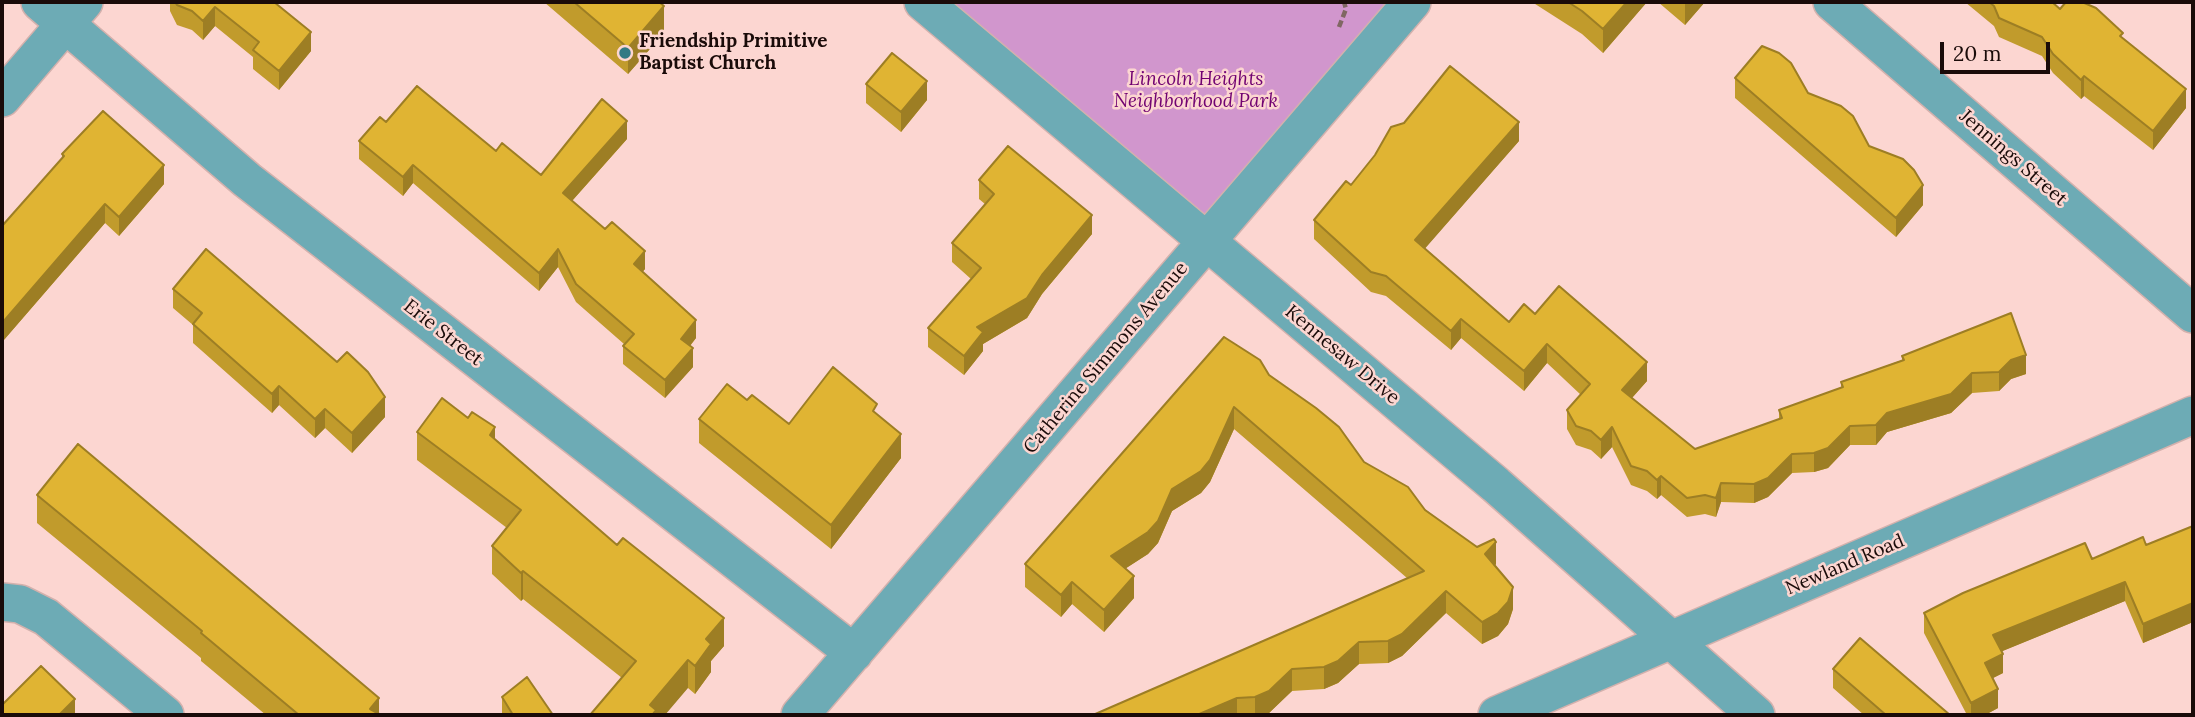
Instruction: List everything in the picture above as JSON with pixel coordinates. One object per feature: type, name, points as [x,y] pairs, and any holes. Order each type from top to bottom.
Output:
[{"type":"street","name":"Kennesaw Drive","points":[[923,2],[1496,485],[1756,715]]},
{"type":"street","name":"Catherine Simmons Avenue","points":[[800,715],[1412,2]]},
{"type":"street","name":"Jennings Street","points":[[1832,2],[2193,314]]},
{"type":"street","points":[[2,98],[64,9]]},
{"type":"street","name":"Erie Street","points":[[64,9],[247,180],[854,653]]},
{"type":"street","name":"Newland Road","points":[[1497,715],[2193,415]]},
{"type":"street","points":[[2,602],[20,604],[46,617],[165,715]]},
{"type":"green space","name":"Lincoln Heights Neighborhood Park","points":[[1388,2],[1206,215],[954,4]]},
{"type":"building","points":[[175,2],[274,2],[311,32],[279,71],[253,50],[259,42],[215,7],[203,21]]},
{"type":"building","points":[[574,2],[659,2],[664,6],[628,48]]},
{"type":"building","points":[[1568,2],[1627,2],[1603,29]]},
{"type":"building","points":[[1989,2],[2052,2],[2060,9],[2066,2],[2082,2],[2096,8],[2123,33],[2120,36],[2186,89],[2153,131],[2084,76],[2081,80],[2053,54],[2042,37],[1999,18],[1994,6]]},
{"type":"building","points":[[1762,46],[1779,53],[1791,63],[1808,93],[1841,106],[1853,116],[1869,146],[1903,159],[1914,170],[1923,185],[1896,218],[1735,78]]},
{"type":"building","points":[[892,53],[927,81],[901,112],[866,84]]},
{"type":"building","points":[[1450,66],[1519,122],[1415,240],[1509,322],[1524,304],[1535,314],[1559,286],[1647,362],[1622,390],[1695,449],[1782,418],[1779,410],[1843,387],[1841,382],[1904,360],[1902,356],[2011,313],[2026,355],[2011,360],[1999,372],[1972,373],[1951,394],[1887,413],[1876,425],[1850,426],[1828,448],[1814,453],[1792,454],[1768,478],[1754,484],[1721,483],[1716,498],[1705,495],[1687,498],[1661,476],[1657,480],[1647,471],[1631,466],[1612,427],[1601,440],[1591,431],[1576,426],[1567,410],[1590,384],[1547,344],[1524,371],[1461,319],[1451,331],[1386,276],[1371,272],[1314,220],[1346,181],[1351,185],[1375,155],[1391,127],[1404,123]]},
{"type":"building","points":[[417,86],[496,151],[502,143],[541,175],[602,99],[627,121],[563,193],[605,229],[612,222],[645,251],[634,264],[696,320],[681,339],[693,348],[665,380],[623,346],[634,334],[576,284],[558,249],[539,273],[413,165],[403,177],[359,141],[380,117],[386,122]]},
{"type":"building","points":[[103,111],[164,165],[119,217],[105,204],[3,322],[2,226],[64,156],[62,154]]},
{"type":"building","points":[[1008,146],[1092,215],[1042,275],[1027,298],[977,327],[983,332],[964,356],[928,328],[981,268],[952,243],[994,194],[979,180]]},
{"type":"building","points":[[206,249],[337,362],[347,352],[368,372],[385,397],[352,433],[325,409],[315,419],[279,386],[272,394],[193,324],[202,313],[173,289]]},
{"type":"building","points":[[1224,337],[1260,360],[1269,375],[1339,427],[1364,462],[1408,487],[1425,510],[1477,547],[1494,539],[1496,542],[1485,554],[1513,587],[1508,602],[1498,613],[1482,622],[1446,591],[1402,634],[1388,641],[1359,642],[1338,661],[1324,667],[1292,669],[1269,691],[1255,697],[1237,698],[1197,715],[1093,715],[1424,571],[1234,407],[1210,460],[1201,471],[1172,489],[1158,521],[1148,532],[1111,556],[1134,576],[1104,610],[1072,582],[1061,595],[1025,564]]},
{"type":"building","points":[[833,367],[877,404],[873,411],[901,434],[831,525],[699,419],[727,384],[747,400],[752,395],[789,424]]},
{"type":"building","points":[[442,398],[468,418],[472,412],[495,427],[490,435],[617,545],[623,538],[724,618],[706,639],[711,644],[695,666],[688,660],[650,705],[656,710],[652,715],[590,715],[636,661],[523,571],[521,573],[492,546],[521,510],[417,432]]},
{"type":"building","points":[[78,444],[379,698],[370,709],[381,715],[299,715],[37,495]]},
{"type":"building","points":[[2193,526],[2193,603],[2143,624],[2125,582],[1993,635],[2003,654],[1985,663],[1998,689],[1971,703],[1924,613],[1963,593],[2085,543],[2092,559],[2143,537],[2146,545]]},
{"type":"building","points":[[1860,638],[1950,715],[1886,715],[1833,669]]},
{"type":"building","points":[[41,666],[75,699],[59,715],[2,715],[2,705]]},
{"type":"building","points":[[527,677],[553,715],[513,715],[502,697]]},
{"type":"place","name":"Friendship Primitive Baptist Church","points":[[625,53]]}]
